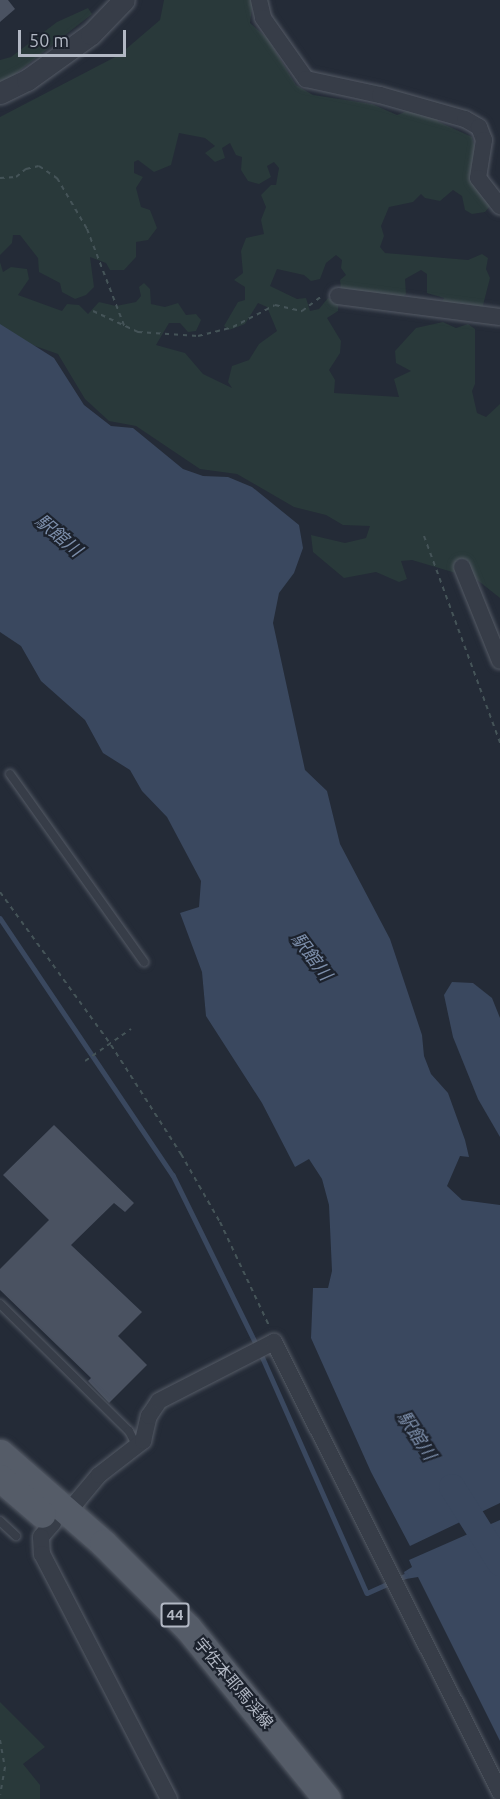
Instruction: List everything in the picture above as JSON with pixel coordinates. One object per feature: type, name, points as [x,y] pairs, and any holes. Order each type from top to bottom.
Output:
[{"type":"main road","name":"宇佐本耶馬渓線","points":[[0,1453],[177,1644],[304,1799]]},
{"type":"main road","name":"宇佐本耶馬渓線","points":[[0,1478],[60,1518],[188,1628],[327,1799]]},
{"type":"street","points":[[0,93],[27,80],[91,34],[124,0]]},
{"type":"street","points":[[259,0],[263,18],[306,79],[391,98],[465,119],[479,127],[484,140],[478,178],[500,206]]},
{"type":"street","points":[[338,296],[500,317]]},
{"type":"street","points":[[462,567],[500,661]]},
{"type":"street","points":[[169,1799],[42,1554],[41,1537],[99,1475],[137,1447],[159,1401],[274,1342],[500,1792]]},
{"type":"lane","points":[[10,774],[144,962]]},
{"type":"lane","points":[[0,1304],[129,1431],[137,1447]]},
{"type":"lane","points":[[0,1521],[16,1536]]},
{"type":"path","points":[[0,178],[16,177],[26,169],[39,165],[57,178],[87,229],[124,328]]},
{"type":"path","points":[[93,311],[124,328],[167,337],[209,334],[233,327],[264,308],[284,305],[302,311],[325,294],[338,296]]},
{"type":"path","points":[[424,536],[500,743]]},
{"type":"path","points":[[0,892],[111,1045],[207,1198],[274,1342]]},
{"type":"path","points":[[85,1061],[131,1029]]},
{"type":"path","points":[[0,1740],[5,1767],[0,1795]]},
{"type":"shaded area","points":[[164,0],[253,0],[250,23],[268,39],[296,85],[313,95],[372,104],[397,115],[410,110],[432,112],[439,122],[472,137],[490,206],[485,212],[472,214],[465,210],[462,196],[453,190],[440,201],[425,198],[421,194],[413,202],[389,207],[381,226],[384,236],[380,247],[385,253],[468,260],[482,254],[488,258],[486,269],[490,278],[482,309],[439,307],[444,298],[427,293],[427,274],[421,270],[405,279],[406,294],[400,299],[341,289],[340,280],[346,275],[341,268],[342,260],[336,255],[326,263],[320,279],[311,281],[304,275],[277,269],[270,286],[297,299],[306,298],[310,311],[319,309],[328,298],[338,301],[338,311],[327,318],[341,341],[340,353],[329,370],[335,380],[334,393],[399,397],[394,379],[411,371],[396,363],[395,351],[416,328],[443,322],[456,328],[468,324],[475,329],[475,384],[472,391],[477,413],[486,417],[500,404],[500,598],[476,579],[412,560],[401,561],[407,579],[399,582],[376,572],[344,578],[313,552],[311,535],[345,543],[366,538],[370,526],[343,525],[326,515],[294,507],[237,474],[200,469],[136,426],[109,421],[85,399],[58,354],[18,340],[0,327],[0,262],[3,272],[11,267],[27,269],[29,279],[18,295],[62,311],[67,304],[79,305],[88,314],[99,302],[116,306],[136,302],[141,296],[139,287],[144,283],[150,289],[151,304],[165,307],[178,303],[186,315],[196,314],[201,320],[196,331],[188,332],[180,323],[169,323],[156,345],[185,353],[203,374],[232,388],[228,382],[232,366],[249,360],[259,344],[277,331],[267,307],[258,303],[245,324],[229,330],[224,326],[238,302],[245,300],[245,287],[234,280],[243,273],[241,251],[246,238],[264,234],[261,220],[266,207],[261,195],[271,185],[276,185],[279,168],[274,162],[267,166],[271,177],[259,184],[248,181],[241,170],[242,157],[236,155],[230,143],[222,148],[225,158],[215,162],[205,153],[215,146],[205,138],[179,133],[171,165],[154,172],[138,160],[134,162],[134,173],[143,177],[136,188],[141,207],[150,210],[157,228],[148,240],[136,242],[136,257],[124,270],[110,270],[106,263],[90,257],[94,287],[86,295],[75,299],[62,292],[60,283],[39,272],[38,258],[20,235],[13,235],[12,243],[0,255],[0,117],[119,55],[160,20]]},
{"type":"shaded area","points":[[88,8],[92,14],[0,86],[0,60],[11,57],[57,22]]},
{"type":"shaded area","points":[[0,1702],[45,1747],[23,1764],[40,1785],[40,1799],[0,1799]]},
{"type":"water","points":[[0,324],[54,358],[84,405],[111,426],[133,428],[183,469],[203,476],[228,477],[252,487],[299,525],[303,548],[294,573],[279,593],[273,623],[305,770],[327,791],[340,844],[390,939],[422,1035],[424,1056],[431,1074],[448,1093],[465,1140],[469,1157],[460,1156],[447,1186],[462,1200],[500,1205],[500,1503],[410,1546],[371,1472],[311,1338],[313,1288],[328,1288],[332,1271],[329,1205],[322,1179],[309,1159],[295,1167],[262,1103],[206,1016],[202,972],[180,913],[199,907],[201,881],[167,817],[142,791],[130,770],[103,753],[85,720],[41,681],[21,646],[0,632]]},
{"type":"water","points":[[452,982],[473,983],[492,998],[500,1018],[500,1137],[478,1099],[453,1037],[444,995]]},
{"type":"water","points":[[500,1520],[500,1741],[418,1577],[406,1579],[404,1572],[412,1567],[409,1560]]},
{"type":"building","points":[[0,0],[8,0],[15,9],[0,22]]},
{"type":"building","points":[[54,1125],[134,1203],[125,1212],[114,1203],[71,1245],[142,1312],[118,1336],[147,1365],[109,1403],[88,1381],[91,1378],[0,1290],[0,1269],[49,1220],[3,1175]]},
{"type":"waterway","points":[[0,918],[173,1175],[257,1346]]},
{"type":"waterway","points":[[261,1354],[367,1593],[405,1576]]},
{"type":"waterway","name":"駅館川","points":[[452,1487],[500,1563]]}]
